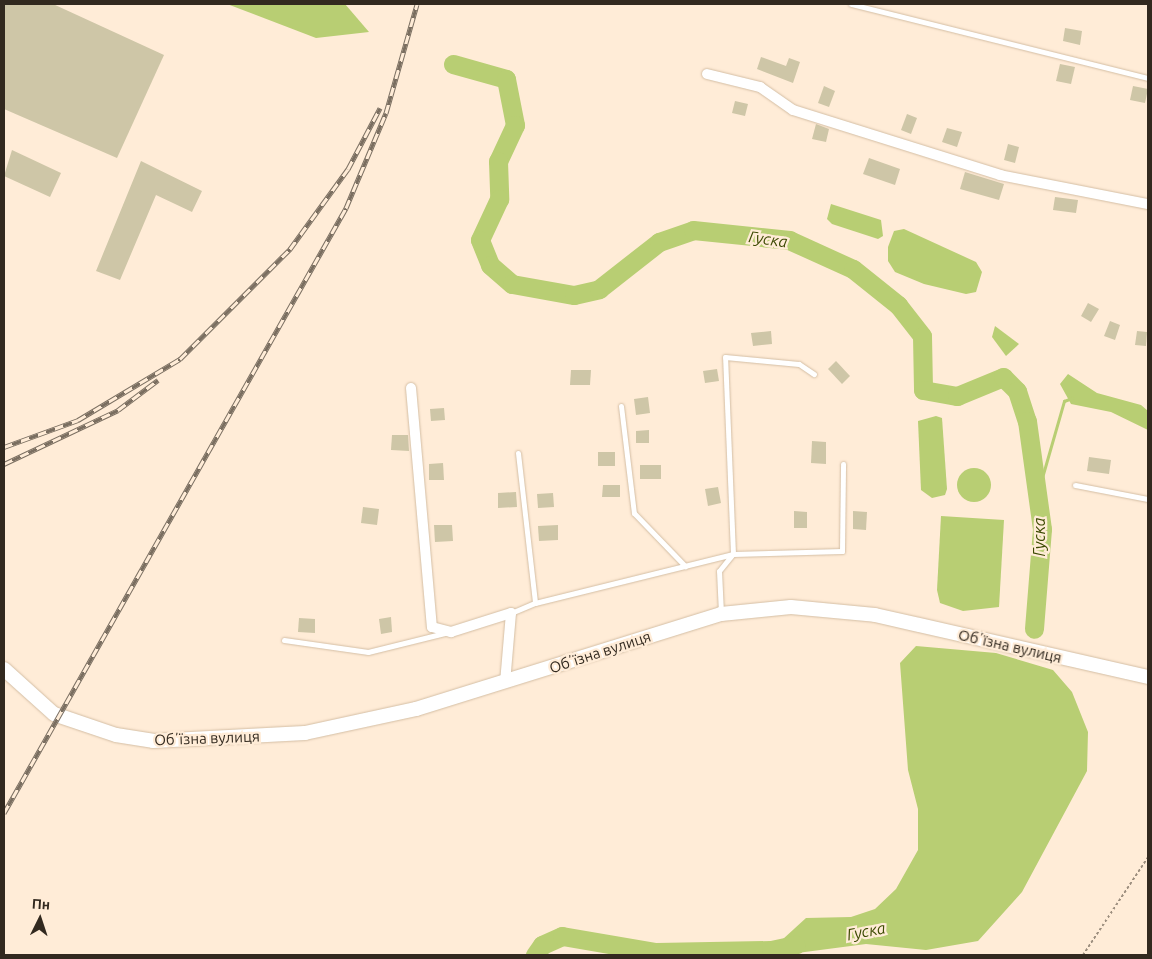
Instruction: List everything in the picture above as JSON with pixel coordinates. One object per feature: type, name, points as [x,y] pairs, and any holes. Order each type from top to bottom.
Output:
[{"type":"street","points":[[707,74],[760,87],[793,110],[1000,175],[1148,204]]},
{"type":"street","points":[[411,388],[432,627],[451,632],[511,613],[505,683]]},
{"type":"street","name":"Обʼїзна вулиця","points":[[4,670],[54,714],[116,735],[193,741],[305,733],[416,709],[505,683],[721,614],[791,607],[875,614],[1148,677]]},
{"type":"lane","points":[[850,4],[1148,78]]},
{"type":"lane","points":[[721,614],[719,571],[733,554],[725,357],[799,364],[814,374]]},
{"type":"lane","points":[[621,406],[634,513],[685,566]]},
{"type":"lane","points":[[518,453],[535,603]]},
{"type":"lane","points":[[511,613],[535,603],[733,554],[842,551],[843,464]]},
{"type":"lane","points":[[1075,486],[1148,499]]},
{"type":"lane","points":[[284,640],[368,652],[451,632]]},
{"type":"path","points":[[1083,955],[1148,857]]},
{"type":"water","points":[[227,4],[345,4],[369,32],[316,38]]},
{"type":"water","points":[[831,204],[881,220],[883,236],[878,239],[832,224],[827,219]]},
{"type":"water","points":[[904,229],[976,262],[982,272],[976,292],[966,294],[924,284],[895,272],[888,261],[888,247],[894,231]]},
{"type":"water","points":[[995,326],[1019,344],[1006,356],[992,337]]},
{"type":"water","points":[[1068,374],[1097,393],[1141,405],[1148,411],[1148,430],[1111,412],[1071,404],[1060,384]]},
{"type":"water","points":[[936,416],[942,418],[947,489],[945,495],[932,498],[921,490],[918,421]]},
{"type":"water","points":[[974,468],[986,473],[991,485],[986,497],[974,502],[962,497],[957,485],[962,473]]},
{"type":"water","points":[[941,516],[1004,520],[999,607],[963,611],[940,603],[937,590]]},
{"type":"water","points":[[916,646],[996,653],[1053,670],[1072,692],[1088,732],[1087,771],[1022,892],[978,941],[926,950],[866,944],[782,955],[771,950],[806,918],[851,917],[875,909],[896,889],[918,850],[918,809],[908,770],[900,663]]},
{"type":"building","points":[[4,4],[53,4],[164,55],[117,158],[4,109]]},
{"type":"building","points":[[1065,28],[1082,31],[1080,45],[1063,41]]},
{"type":"building","points":[[761,57],[786,66],[789,58],[800,62],[793,83],[757,69]]},
{"type":"building","points":[[1060,64],[1075,67],[1071,84],[1056,81]]},
{"type":"building","points":[[824,86],[835,91],[829,107],[818,103]]},
{"type":"building","points":[[1133,86],[1148,89],[1145,103],[1130,100]]},
{"type":"building","points":[[735,101],[748,104],[745,116],[732,113]]},
{"type":"building","points":[[907,114],[917,118],[911,134],[901,130]]},
{"type":"building","points":[[816,124],[829,129],[826,142],[812,139]]},
{"type":"building","points":[[947,128],[962,132],[957,147],[942,142]]},
{"type":"building","points":[[1008,144],[1019,147],[1015,163],[1004,160]]},
{"type":"building","points":[[12,150],[61,173],[50,197],[4,176]]},
{"type":"building","points":[[869,158],[900,169],[895,185],[863,174]]},
{"type":"building","points":[[141,161],[202,191],[192,212],[156,195],[120,280],[96,271]]},
{"type":"building","points":[[965,172],[1004,184],[999,200],[960,189]]},
{"type":"building","points":[[1055,197],[1078,200],[1076,213],[1053,210]]},
{"type":"building","points":[[1088,303],[1099,309],[1091,322],[1081,316]]},
{"type":"building","points":[[1110,321],[1120,325],[1115,340],[1104,336]]},
{"type":"building","points":[[771,331],[772,344],[753,346],[751,333]]},
{"type":"building","points":[[1137,331],[1147,332],[1146,346],[1135,345]]},
{"type":"building","points":[[836,361],[850,376],[842,384],[828,369]]},
{"type":"building","points":[[717,369],[719,381],[705,383],[703,371]]},
{"type":"building","points":[[571,370],[591,370],[590,385],[570,385]]},
{"type":"building","points":[[648,397],[650,413],[636,415],[634,399]]},
{"type":"building","points":[[444,408],[445,420],[431,421],[430,409]]},
{"type":"building","points":[[649,430],[649,443],[636,443],[636,431]]},
{"type":"building","points":[[392,435],[408,435],[409,451],[391,450]]},
{"type":"building","points":[[812,441],[826,442],[826,464],[811,463]]},
{"type":"building","points":[[598,452],[615,452],[615,466],[598,466]]},
{"type":"building","points":[[1089,457],[1111,460],[1109,474],[1087,471]]},
{"type":"building","points":[[443,463],[444,480],[429,480],[429,464]]},
{"type":"building","points":[[640,465],[661,465],[661,479],[640,479]]},
{"type":"building","points":[[603,485],[620,485],[620,497],[602,497]]},
{"type":"building","points":[[718,487],[721,503],[708,506],[705,489]]},
{"type":"building","points":[[516,492],[517,507],[498,508],[498,493]]},
{"type":"building","points":[[553,493],[554,507],[538,508],[537,494]]},
{"type":"building","points":[[363,507],[379,509],[377,525],[361,523]]},
{"type":"building","points":[[794,511],[807,512],[807,528],[794,528]]},
{"type":"building","points":[[853,511],[867,512],[866,530],[853,529]]},
{"type":"building","points":[[434,525],[452,525],[453,541],[435,542]]},
{"type":"building","points":[[558,525],[558,540],[539,541],[538,526]]},
{"type":"building","points":[[391,617],[392,632],[381,634],[379,619]]},
{"type":"building","points":[[299,618],[315,619],[315,633],[298,632]]},
{"type":"waterway","name":"Гуска","points":[[453,64],[506,79],[515,125],[498,161],[499,199],[480,240],[490,265],[512,284],[574,295],[599,289],[659,242],[693,230],[789,240],[853,269],[898,305],[922,336],[923,390],[957,396],[1003,377],[1017,391],[1027,421],[1042,529],[1034,629]]},
{"type":"waterway","points":[[1037,495],[1064,401],[1072,398]]},
{"type":"waterway","name":"Гуска","points":[[535,955],[542,945],[562,936],[656,952],[771,950],[795,945]]},
{"type":"railway","points":[[4,813],[346,208],[386,113],[417,4]]},
{"type":"railway","points":[[4,447],[78,420],[180,359],[290,249],[348,169],[380,108]]},
{"type":"railway","points":[[4,464],[118,410],[158,380]]}]
